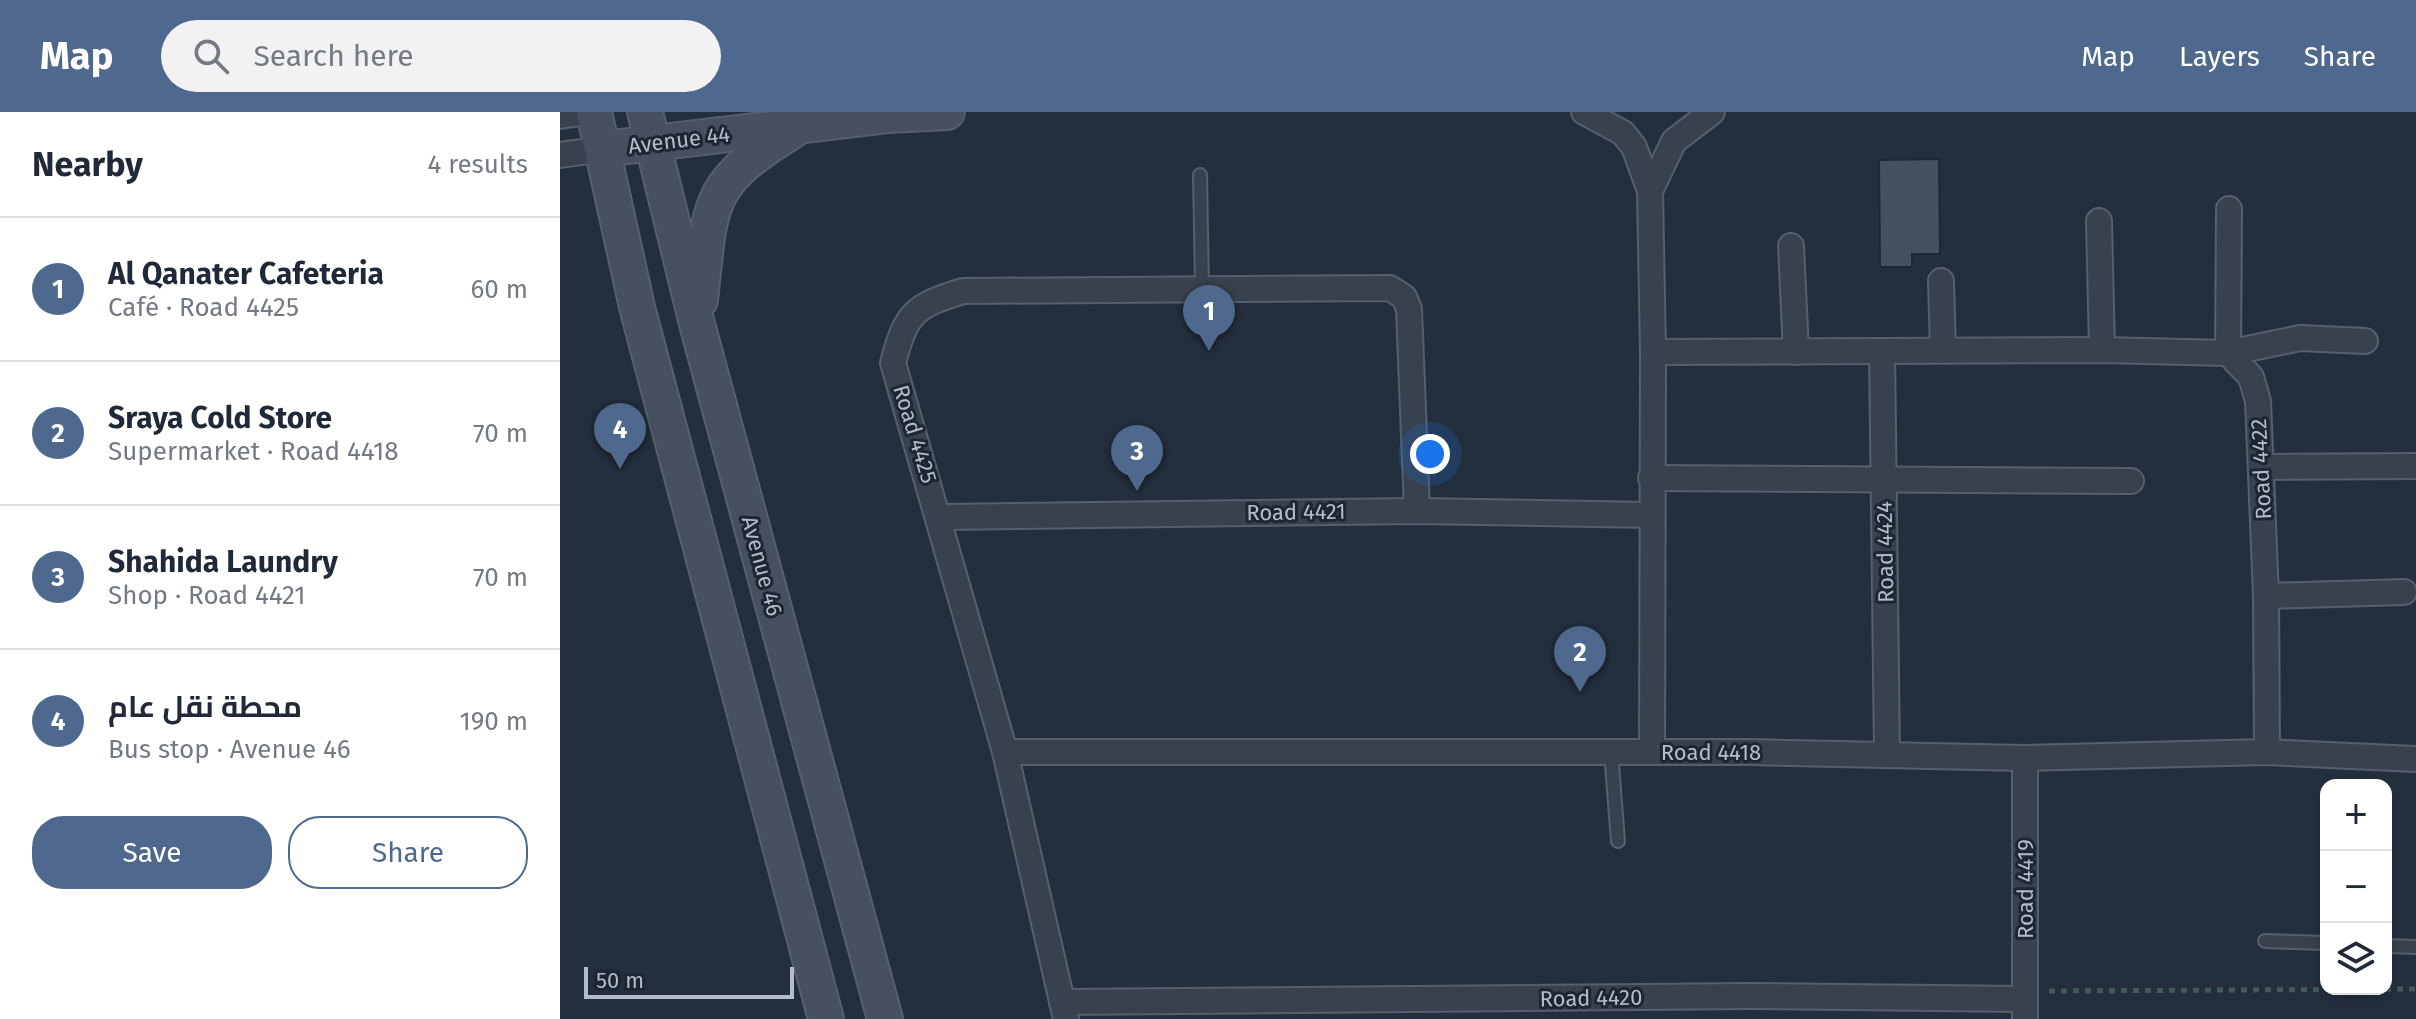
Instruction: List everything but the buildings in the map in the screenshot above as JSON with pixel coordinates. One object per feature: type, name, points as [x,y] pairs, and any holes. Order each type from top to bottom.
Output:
[{"type":"main road","points":[[594,112],[637,307],[826,1019]]},
{"type":"main road","name":"Avenue 44","points":[[603,149],[649,128],[800,125],[947,112]]},
{"type":"main road","points":[[697,324],[707,236],[717,196],[734,171],[754,154],[800,125]]},
{"type":"main road","name":"Avenue 46","points":[[649,128],[697,324],[885,1019]]},
{"type":"street","points":[[560,116],[587,112]]},
{"type":"street","points":[[1584,112],[1623,133],[1634,147],[1650,191],[1653,352],[1652,752]]},
{"type":"street","points":[[1650,191],[1674,141],[1712,112]]},
{"type":"street","points":[[560,155],[603,149]]},
{"type":"street","points":[[2228,353],[2229,209]]},
{"type":"street","points":[[2099,221],[2102,350]]},
{"type":"street","points":[[1791,246],[1796,352]]},
{"type":"street","points":[[1941,281],[1943,350]]},
{"type":"street","name":"Road 4425","points":[[1064,1011],[1005,752],[940,517],[893,363],[902,328],[926,302],[963,291],[1390,288],[1404,297],[1409,309],[1417,511]]},
{"type":"street","points":[[1653,352],[2102,350],[2228,353],[2300,338],[2365,341]]},
{"type":"street","name":"Road 4424","points":[[1882,351],[1887,754]]},
{"type":"street","name":"Road 4422","points":[[2228,353],[2251,377],[2258,401],[2266,596],[2267,752]]},
{"type":"street","points":[[2262,467],[2416,466]]},
{"type":"street","points":[[1651,478],[2131,481]]},
{"type":"street","name":"Road 4421","points":[[940,517],[1417,511],[1651,515]]},
{"type":"street","points":[[2266,596],[2404,592]]},
{"type":"street","name":"Road 4418","points":[[1005,752],[1652,752],[2025,758],[2267,752],[2416,759]]},
{"type":"street","name":"Road 4419","points":[[2025,758],[2025,1003]]},
{"type":"street","name":"Road 4420","points":[[1064,1011],[1508,1009],[1751,996],[2025,1003]]},
{"type":"lane","points":[[1200,175],[1202,287]]},
{"type":"lane","points":[[1611,752],[1618,841]]},
{"type":"lane","points":[[2265,941],[2320,943]]},
{"type":"lane","points":[[2392,946],[2416,947]]},
{"type":"path","points":[[2025,1003],[2416,989]]},
{"type":"place","name":"Al Qanater Cafeteria","points":[[1209,351]]},
{"type":"place","name":"محطة نقل عام","points":[[620,469]]},
{"type":"place","name":"Shahida Laundry","points":[[1137,491]]},
{"type":"place","name":"Sraya Cold Store","points":[[1580,692]]}]
